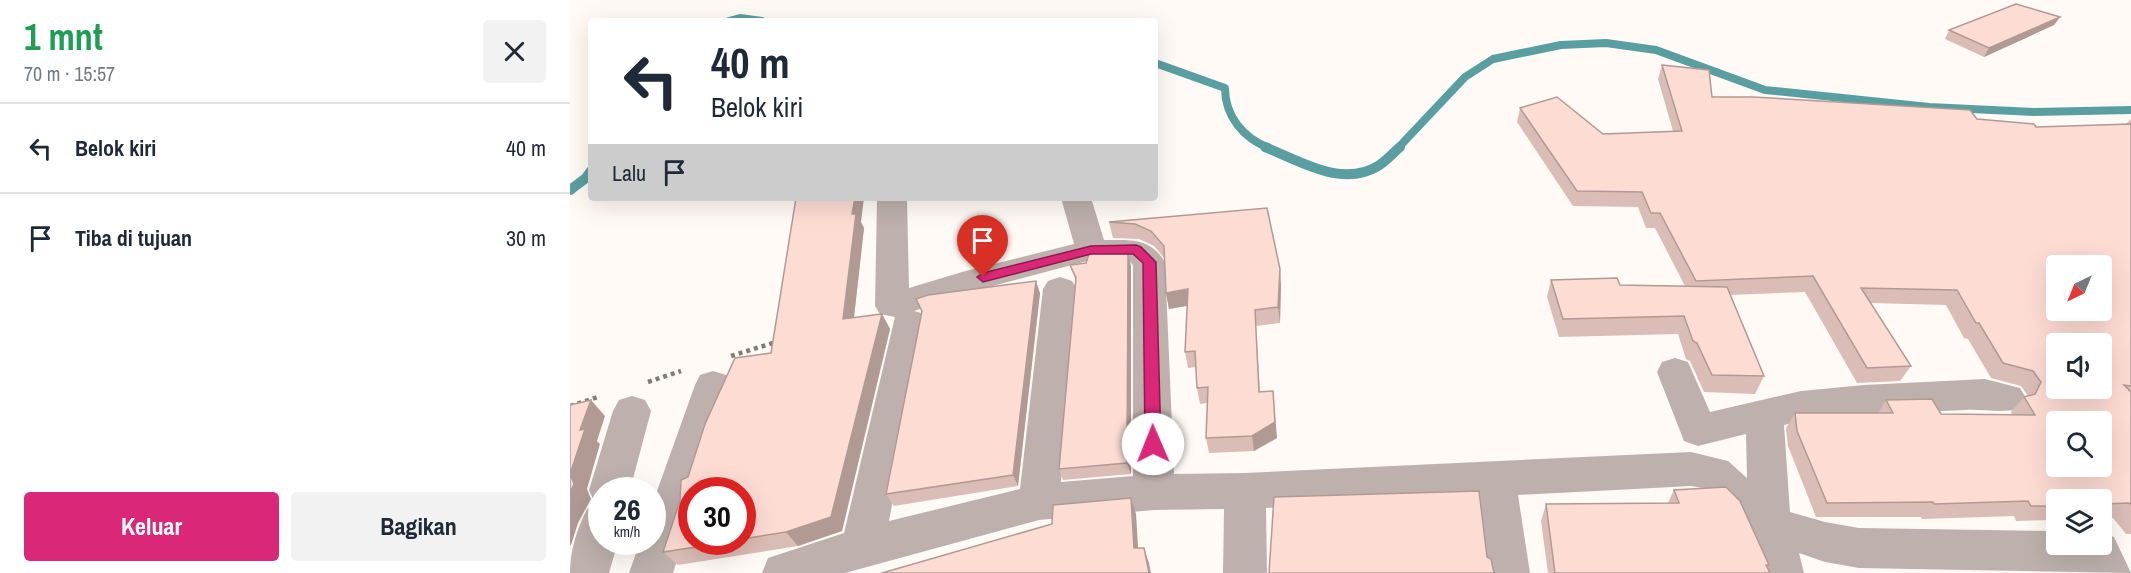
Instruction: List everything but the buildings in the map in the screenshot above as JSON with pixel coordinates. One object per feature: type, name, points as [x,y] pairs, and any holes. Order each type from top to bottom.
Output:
[{"type":"street","points":[[892,201],[892,306],[962,283],[1091,250],[1136,250],[1149,262],[1154,492]]},
{"type":"street","points":[[1077,201],[1091,250]]},
{"type":"street","points":[[1039,502],[1060,289]]},
{"type":"street","points":[[863,547],[909,322]]},
{"type":"street","points":[[1675,372],[1698,430],[1801,406],[1864,400],[1985,394],[2007,398]]},
{"type":"street","points":[[651,573],[713,385]]},
{"type":"street","points":[[614,477],[632,411]]},
{"type":"street","points":[[1764,416],[1770,525],[1782,573]]},
{"type":"street","points":[[784,573],[863,547],[1039,502],[1154,492],[1245,491],[1691,470],[1714,473],[1770,525],[1825,542],[1859,548],[2099,551],[2109,573]]},
{"type":"street","points":[[1495,479],[1508,573]]},
{"type":"street","points":[[1241,572],[1245,491]]},
{"type":"street","points":[[588,573],[593,555]]},
{"type":"waterway","points":[[1398,148],[1465,77],[1493,59],[1561,45],[1606,43],[1656,50],[1765,90],[1929,107],[2034,112],[2131,110]]},
{"type":"waterway","points":[[1158,64],[1225,88],[1228,108],[1237,125],[1251,138],[1269,148]]},
{"type":"waterway","points":[[1265,147],[1321,170],[1350,174],[1364,172],[1378,166],[1400,147]]},
{"type":"waterway","points":[[570,190],[588,175]]},
{"type":"route","points":[[983,277],[1091,250],[1136,250],[1149,262],[1153,444]]}]
